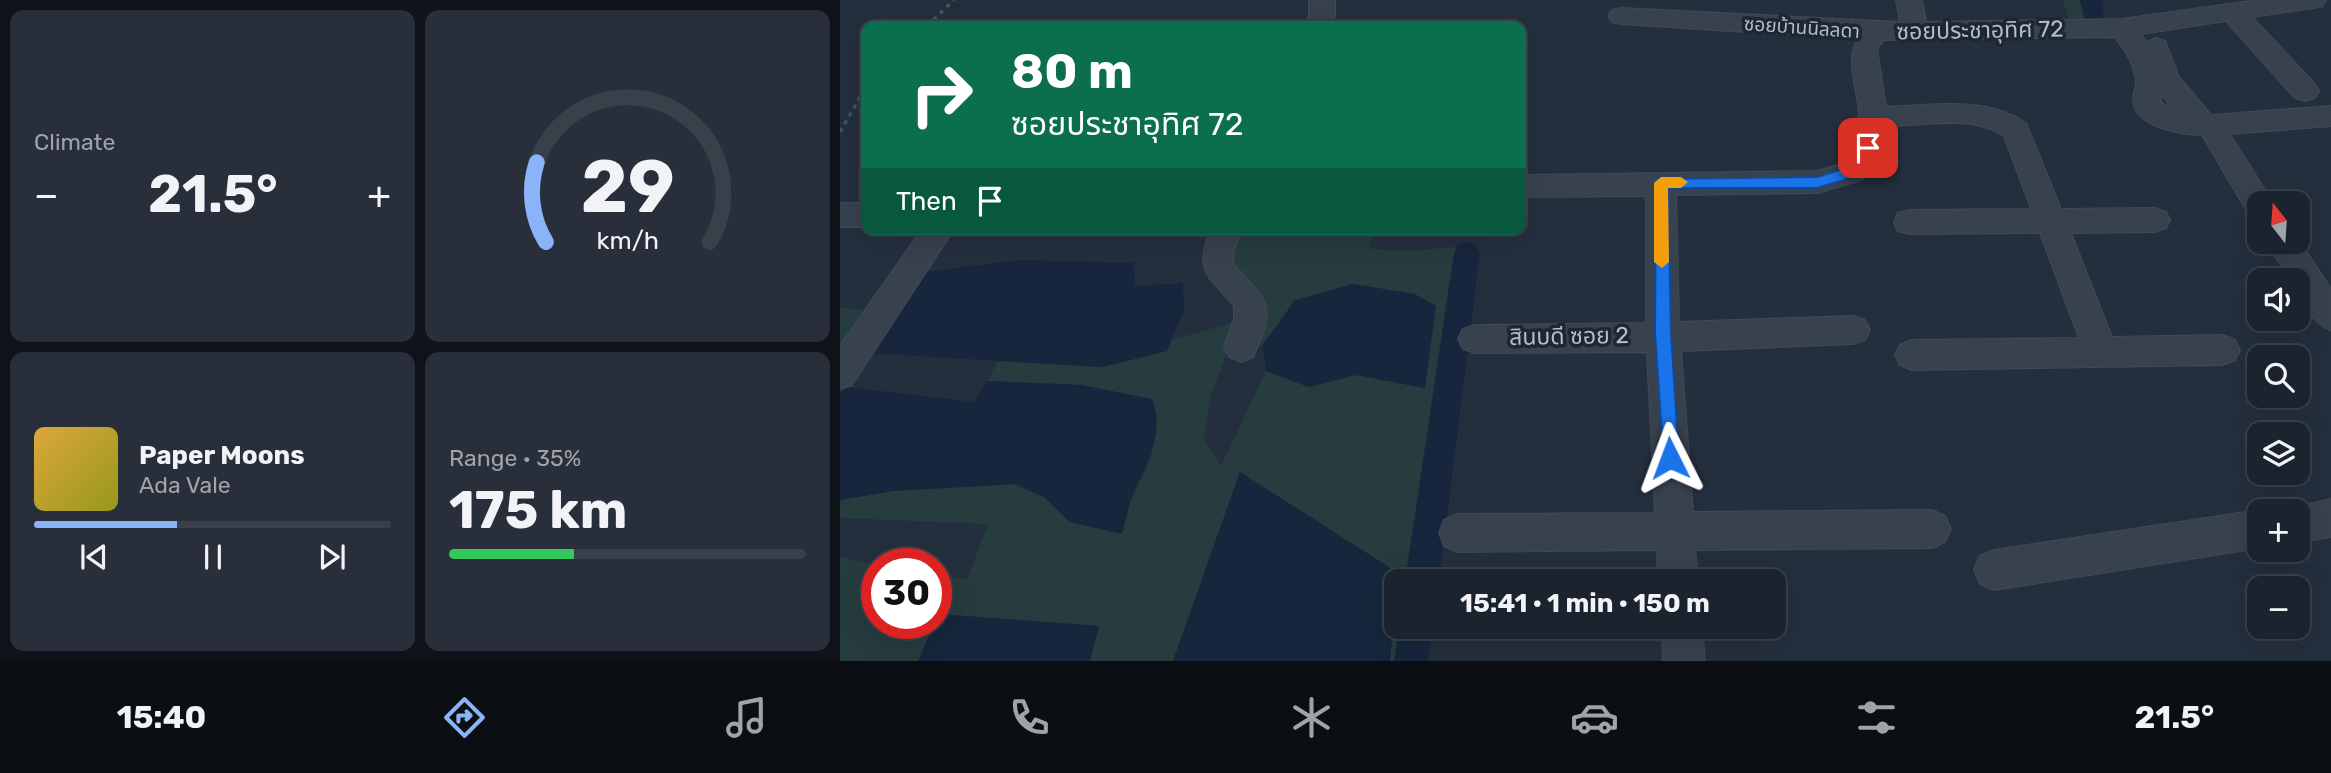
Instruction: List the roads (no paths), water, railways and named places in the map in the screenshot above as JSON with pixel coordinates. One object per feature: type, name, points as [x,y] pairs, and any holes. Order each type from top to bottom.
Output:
[{"type":"street","points":[[1319,21],[1322,0]]},
{"type":"street","points":[[1909,0],[1915,30]]},
{"type":"street","points":[[2049,0],[2059,29]]},
{"type":"street","name":"ซอยประชาอุทิศ 72","points":[[1526,186],[1817,182],[1852,172],[1868,148],[1875,117],[1864,50],[1876,31],[2122,28],[2234,14],[2314,0]]},
{"type":"street","name":"ซอยบ้านนิลลดา","points":[[1621,16],[1728,11],[1876,31]]},
{"type":"street","points":[[2234,14],[2305,91]]},
{"type":"street","points":[[2153,24],[2157,54],[2167,81],[2178,99],[2208,125],[2250,191]]},
{"type":"street","points":[[2122,28],[2137,46],[2146,71],[2150,84],[2146,98],[2149,106],[2168,118],[2208,125],[2331,116]]},
{"type":"street","points":[[1875,117],[1987,116],[2010,123],[2016,130],[2102,351]]},
{"type":"street","points":[[1661,183],[1663,334],[1677,569]]},
{"type":"street","points":[[840,215],[861,215]]},
{"type":"street","points":[[1909,222],[2155,220]]},
{"type":"street","points":[[840,374],[935,235]]},
{"type":"street","points":[[1224,235],[1217,257],[1219,271],[1246,297],[1250,305],[1251,315],[1241,347]]},
{"type":"street","points":[[2295,254],[2318,276],[2331,316]]},
{"type":"street","name":"สินบดี ซอย 2","points":[[1475,339],[1663,334],[1756,336],[1853,330]]},
{"type":"street","points":[[1912,355],[2223,350]]},
{"type":"street","points":[[2310,521],[2331,518]]},
{"type":"street","points":[[1458,533],[1932,529]]},
{"type":"street","points":[[1994,570],[2247,531]]},
{"type":"street","points":[[1683,639],[1684,661]]},
{"type":"water","points":[[1019,260],[1134,263],[1135,286],[1183,283],[1184,310],[1167,351],[1102,367],[866,353],[905,289],[926,272]]},
{"type":"water","points":[[1353,284],[1415,294],[1436,306],[1425,388],[1356,375],[1309,387],[1266,371],[1263,345],[1295,300]]},
{"type":"water","points":[[987,381],[1082,385],[1152,399],[1156,412],[1155,439],[1130,502],[1122,534],[1070,522],[1044,497],[1015,484],[893,491],[840,500],[840,395],[846,387],[973,402]]},
{"type":"water","points":[[1240,472],[1392,569],[1384,569],[1384,639],[1392,639],[1390,661],[1173,661]]},
{"type":"water","points":[[952,615],[1099,626],[1090,661],[918,661],[928,639],[952,639]]},
{"type":"waterway","points":[[2091,0],[2093,18]]},
{"type":"waterway","points":[[1424,569],[1467,253]]},
{"type":"waterway","points":[[1411,661],[1414,639]]}]
